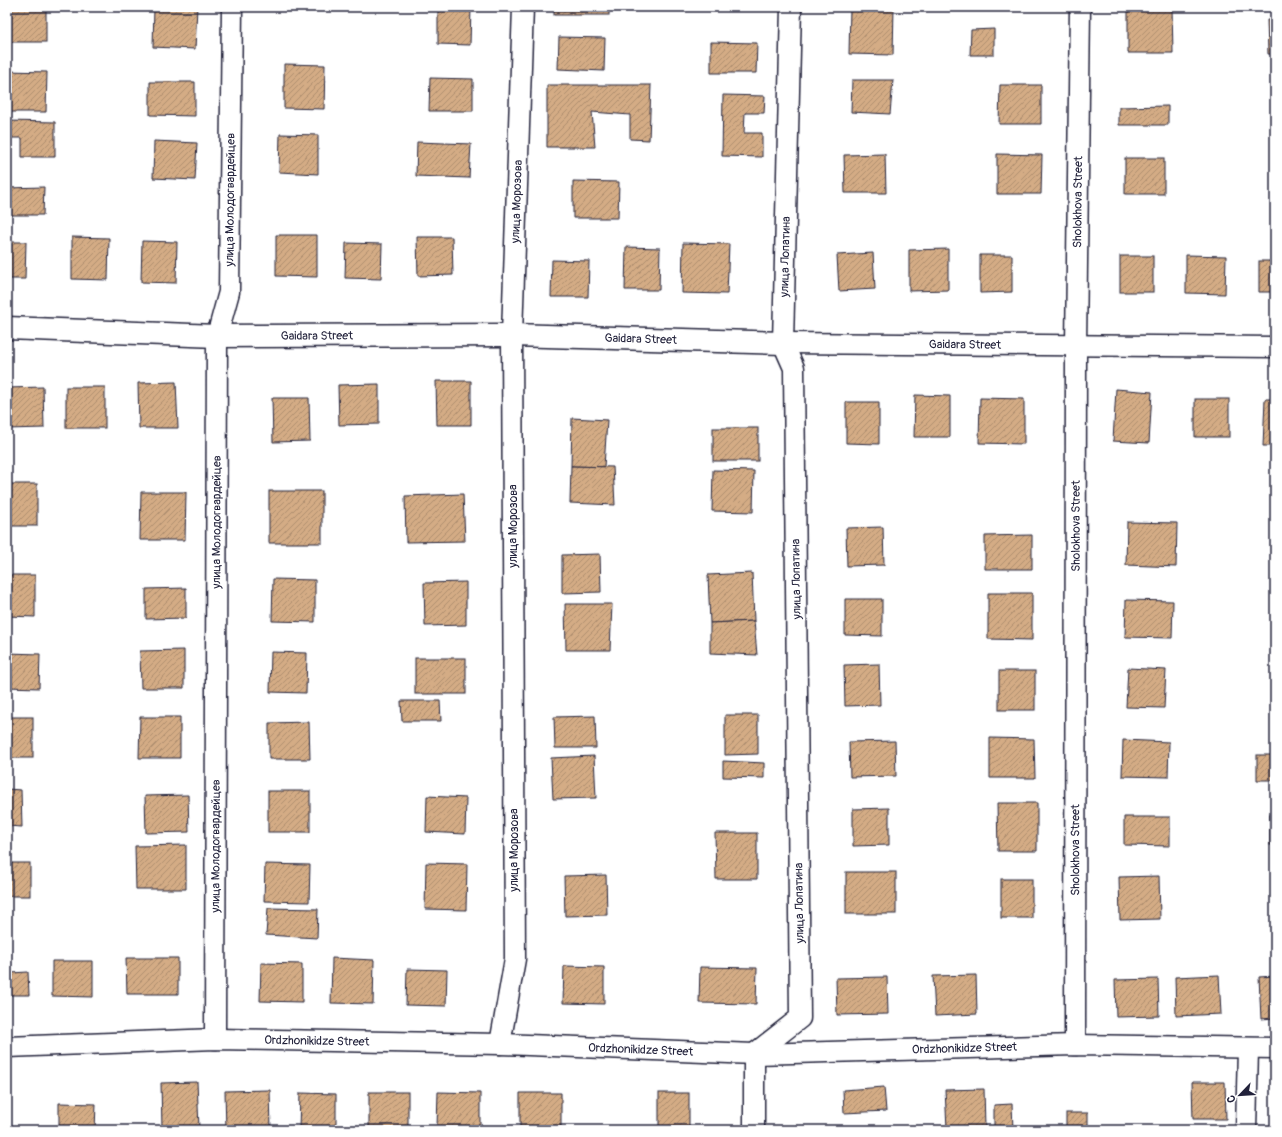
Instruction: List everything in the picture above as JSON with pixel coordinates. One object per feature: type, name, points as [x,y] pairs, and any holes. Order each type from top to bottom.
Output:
[{"type":"street","name":"улица Молодогвардейцев","points":[[215,1039],[217,336],[229,292],[232,7]]},
{"type":"street","name":"улица Морозова","points":[[500,1044],[515,959],[512,335],[523,7]]},
{"type":"street","name":"улица Лопатина","points":[[754,1054],[800,1018],[794,368],[783,343],[791,7]]},
{"type":"street","name":"Sholokhova Street","points":[[1075,1045],[1076,347],[1080,7]]},
{"type":"street","name":"Gaidara Street","points":[[7,328],[217,336],[512,335],[783,343],[1076,347],[1275,347]]},
{"type":"street","name":"Ordzhonikidze Street","points":[[7,1047],[215,1039],[500,1044],[754,1054],[1075,1045],[1275,1048]]},
{"type":"street","points":[[1246,1130],[1248,1048]]},
{"type":"street","points":[[754,1054],[754,1130]]},
{"type":"building","points":[[7,7],[46,7],[46,42],[7,42]]},
{"type":"building","points":[[154,7],[197,7],[195,49],[153,47]]},
{"type":"building","points":[[438,7],[471,7],[470,45],[438,44]]},
{"type":"building","points":[[554,7],[609,7],[609,15],[554,15]]},
{"type":"building","points":[[850,7],[894,7],[893,55],[849,54]]},
{"type":"building","points":[[1172,8],[1173,53],[1128,53],[1128,9]]},
{"type":"building","points":[[1267,20],[1275,20],[1275,54],[1268,54]]},
{"type":"building","points":[[994,29],[994,55],[970,55],[971,30]]},
{"type":"building","points":[[559,37],[605,38],[604,71],[558,69]]},
{"type":"building","points":[[711,42],[757,43],[756,73],[711,73]]},
{"type":"building","points":[[284,64],[325,65],[324,109],[284,108]]},
{"type":"building","points":[[7,71],[47,72],[46,112],[7,112]]},
{"type":"building","points":[[430,78],[473,79],[473,111],[429,111]]},
{"type":"building","points":[[852,80],[893,80],[890,114],[851,112]]},
{"type":"building","points":[[150,82],[195,82],[195,116],[150,115]]},
{"type":"building","points":[[547,85],[651,85],[649,140],[630,139],[630,115],[592,112],[595,147],[547,147]]},
{"type":"building","points":[[1000,85],[1041,85],[1041,124],[999,124]]},
{"type":"building","points":[[723,95],[765,96],[764,113],[745,113],[744,133],[762,133],[762,157],[722,156]]},
{"type":"building","points":[[1168,106],[1168,125],[1119,125],[1119,107]]},
{"type":"building","points":[[7,121],[55,122],[55,157],[22,157],[22,138],[7,138]]},
{"type":"building","points":[[280,134],[318,135],[318,174],[279,172]]},
{"type":"building","points":[[154,141],[197,143],[195,180],[153,178]]},
{"type":"building","points":[[417,142],[471,144],[469,178],[416,176]]},
{"type":"building","points":[[885,154],[886,193],[845,193],[844,155]]},
{"type":"building","points":[[997,154],[1042,155],[1041,194],[997,194]]},
{"type":"building","points":[[1125,158],[1164,158],[1164,194],[1125,194]]},
{"type":"building","points":[[573,181],[619,182],[618,218],[573,218]]},
{"type":"building","points":[[44,187],[43,215],[7,215],[7,188]]},
{"type":"building","points":[[276,235],[317,235],[317,277],[276,276]]},
{"type":"building","points":[[72,237],[109,238],[108,280],[72,279]]},
{"type":"building","points":[[417,237],[452,237],[453,275],[418,276]]},
{"type":"building","points":[[142,241],[177,242],[176,283],[141,282]]},
{"type":"building","points":[[7,242],[26,242],[25,279],[7,279]]},
{"type":"building","points":[[346,243],[382,244],[381,279],[345,278]]},
{"type":"building","points":[[683,243],[729,244],[727,294],[682,293]]},
{"type":"building","points":[[626,247],[660,248],[659,290],[625,290]]},
{"type":"building","points":[[948,249],[948,290],[909,291],[909,250]]},
{"type":"building","points":[[873,253],[875,289],[839,291],[837,255]]},
{"type":"building","points":[[980,255],[1012,255],[1012,292],[980,293]]},
{"type":"building","points":[[1186,255],[1226,256],[1225,294],[1186,293]]},
{"type":"building","points":[[1120,256],[1153,256],[1153,292],[1120,292]]},
{"type":"building","points":[[552,260],[589,261],[588,297],[551,297]]},
{"type":"building","points":[[1259,261],[1275,261],[1275,292],[1259,292]]},
{"type":"building","points":[[436,381],[471,381],[471,425],[437,425]]},
{"type":"building","points":[[176,382],[178,428],[139,428],[138,383]]},
{"type":"building","points":[[379,384],[379,424],[339,425],[338,385]]},
{"type":"building","points":[[43,387],[44,428],[7,429],[7,388]]},
{"type":"building","points":[[66,387],[105,387],[105,428],[66,428]]},
{"type":"building","points":[[1116,389],[1152,392],[1149,443],[1113,441]]},
{"type":"building","points":[[915,395],[950,396],[950,437],[914,437]]},
{"type":"building","points":[[272,398],[309,398],[310,441],[273,442]]},
{"type":"building","points":[[980,398],[1024,399],[1024,444],[979,443]]},
{"type":"building","points":[[1195,399],[1229,399],[1229,437],[1195,437]]},
{"type":"building","points":[[1265,399],[1275,399],[1275,446],[1263,446]]},
{"type":"building","points":[[846,402],[879,402],[879,444],[846,443]]},
{"type":"building","points":[[572,418],[607,420],[604,467],[571,466]]},
{"type":"building","points":[[713,428],[758,428],[758,461],[713,461]]},
{"type":"building","points":[[571,466],[613,467],[615,505],[570,503]]},
{"type":"building","points":[[713,470],[754,471],[753,512],[712,511]]},
{"type":"building","points":[[7,484],[37,484],[37,526],[7,526]]},
{"type":"building","points":[[269,491],[322,491],[322,543],[269,543]]},
{"type":"building","points":[[141,492],[186,492],[185,540],[140,540]]},
{"type":"building","points":[[463,494],[465,541],[406,542],[405,496]]},
{"type":"building","points":[[1127,522],[1177,523],[1176,567],[1126,565]]},
{"type":"building","points":[[883,527],[884,565],[847,566],[846,528]]},
{"type":"building","points":[[1275,532],[1275,572],[1274,572]]},
{"type":"building","points":[[1032,535],[1032,569],[985,569],[985,536]]},
{"type":"building","points":[[600,554],[601,592],[562,593],[562,555]]},
{"type":"building","points":[[752,573],[754,621],[710,623],[708,575]]},
{"type":"building","points":[[7,575],[35,575],[35,617],[7,616]]},
{"type":"building","points":[[273,579],[315,580],[315,622],[272,621]]},
{"type":"building","points":[[466,582],[466,625],[425,626],[424,583]]},
{"type":"building","points":[[186,588],[186,618],[146,619],[146,589]]},
{"type":"building","points":[[988,593],[1032,593],[1032,640],[988,639]]},
{"type":"building","points":[[845,599],[882,599],[882,636],[845,635]]},
{"type":"building","points":[[1126,600],[1173,601],[1172,638],[1125,637]]},
{"type":"building","points":[[565,604],[612,604],[610,650],[566,650]]},
{"type":"building","points":[[754,621],[757,655],[710,653],[710,623]]},
{"type":"building","points":[[184,650],[184,688],[141,688],[140,651]]},
{"type":"building","points":[[271,652],[307,653],[306,693],[270,692]]},
{"type":"building","points":[[7,653],[40,654],[39,688],[7,687]]},
{"type":"building","points":[[415,658],[466,658],[466,694],[415,694]]},
{"type":"building","points":[[879,664],[880,705],[845,706],[844,665]]},
{"type":"building","points":[[1128,668],[1166,670],[1164,708],[1126,707]]},
{"type":"building","points":[[999,671],[1035,671],[1035,710],[999,710]]},
{"type":"building","points":[[401,701],[440,701],[441,721],[402,721]]},
{"type":"building","points":[[725,715],[758,715],[758,754],[725,755]]},
{"type":"building","points":[[595,716],[596,748],[555,748],[554,717]]},
{"type":"building","points":[[7,717],[33,717],[33,758],[7,758]]},
{"type":"building","points":[[140,717],[180,717],[180,758],[139,758]]},
{"type":"building","points":[[309,722],[310,759],[269,759],[269,723]]},
{"type":"building","points":[[990,738],[1034,739],[1035,778],[990,778]]},
{"type":"building","points":[[1123,740],[1169,742],[1168,777],[1122,776]]},
{"type":"building","points":[[895,741],[896,776],[850,777],[849,742]]},
{"type":"building","points":[[1257,755],[1275,755],[1275,780],[1257,780]]},
{"type":"building","points":[[594,756],[596,798],[553,799],[551,758]]},
{"type":"building","points":[[723,761],[764,763],[764,778],[723,777]]},
{"type":"building","points":[[7,789],[21,790],[22,827],[7,826]]},
{"type":"building","points":[[268,791],[310,791],[310,832],[268,832]]},
{"type":"building","points":[[188,795],[189,832],[146,833],[145,796]]},
{"type":"building","points":[[427,796],[466,798],[465,834],[426,832]]},
{"type":"building","points":[[997,803],[1037,803],[1037,851],[998,851]]},
{"type":"building","points":[[889,808],[889,845],[853,846],[853,809]]},
{"type":"building","points":[[1270,815],[1275,815],[1275,845],[1270,845]]},
{"type":"building","points":[[1124,817],[1170,817],[1170,846],[1124,845]]},
{"type":"building","points":[[715,833],[757,833],[757,879],[716,879]]},
{"type":"building","points":[[186,845],[186,889],[136,889],[135,846]]},
{"type":"building","points":[[7,863],[30,863],[30,896],[7,896]]},
{"type":"building","points":[[426,863],[467,864],[466,910],[425,909]]},
{"type":"building","points":[[265,864],[310,865],[309,902],[264,901]]},
{"type":"building","points":[[846,872],[896,872],[896,914],[846,914]]},
{"type":"building","points":[[606,875],[607,915],[565,916],[564,876]]},
{"type":"building","points":[[1159,876],[1160,919],[1120,920],[1119,877]]},
{"type":"building","points":[[1001,879],[1032,879],[1032,918],[1001,918]]},
{"type":"building","points":[[268,908],[318,909],[317,938],[266,935]]},
{"type":"building","points":[[7,950],[10,950],[11,973],[28,972],[29,995],[7,995]]},
{"type":"building","points":[[126,958],[178,958],[178,994],[127,994]]},
{"type":"building","points":[[332,958],[374,960],[373,1004],[331,1003]]},
{"type":"building","points":[[52,961],[93,961],[93,997],[52,996]]},
{"type":"building","points":[[261,963],[302,964],[302,1002],[260,1001]]},
{"type":"building","points":[[564,966],[604,967],[604,1004],[563,1003]]},
{"type":"building","points":[[700,967],[757,968],[756,1004],[699,1003]]},
{"type":"building","points":[[407,969],[447,970],[446,1006],[406,1005]]},
{"type":"building","points":[[976,975],[977,1014],[935,1016],[933,976]]},
{"type":"building","points":[[1219,975],[1221,1014],[1176,1016],[1175,977]]},
{"type":"building","points":[[1275,976],[1275,1018],[1261,1019],[1259,977]]},
{"type":"building","points":[[887,977],[888,1014],[837,1015],[836,978]]},
{"type":"building","points":[[1158,979],[1159,1016],[1116,1017],[1115,980]]},
{"type":"building","points":[[197,1082],[199,1128],[162,1128],[161,1083]]},
{"type":"building","points":[[1192,1082],[1225,1082],[1226,1119],[1193,1119]]},
{"type":"building","points":[[884,1087],[886,1111],[844,1113],[843,1090]]},
{"type":"building","points":[[984,1089],[985,1127],[947,1128],[945,1090]]},
{"type":"building","points":[[270,1090],[271,1130],[226,1130],[225,1091]]},
{"type":"building","points":[[369,1092],[408,1092],[408,1130],[369,1130]]},
{"type":"building","points":[[438,1092],[480,1093],[480,1128],[437,1127]]},
{"type":"building","points":[[300,1093],[336,1094],[336,1130],[299,1130]]},
{"type":"building","points":[[520,1093],[561,1093],[561,1128],[520,1127]]},
{"type":"building","points":[[659,1093],[689,1093],[689,1130],[659,1130]]},
{"type":"building","points":[[59,1103],[96,1104],[95,1130],[59,1130]]},
{"type":"building","points":[[1012,1104],[1013,1130],[994,1130],[994,1105]]},
{"type":"building","points":[[1066,1113],[1088,1113],[1088,1130],[1066,1130]]}]
